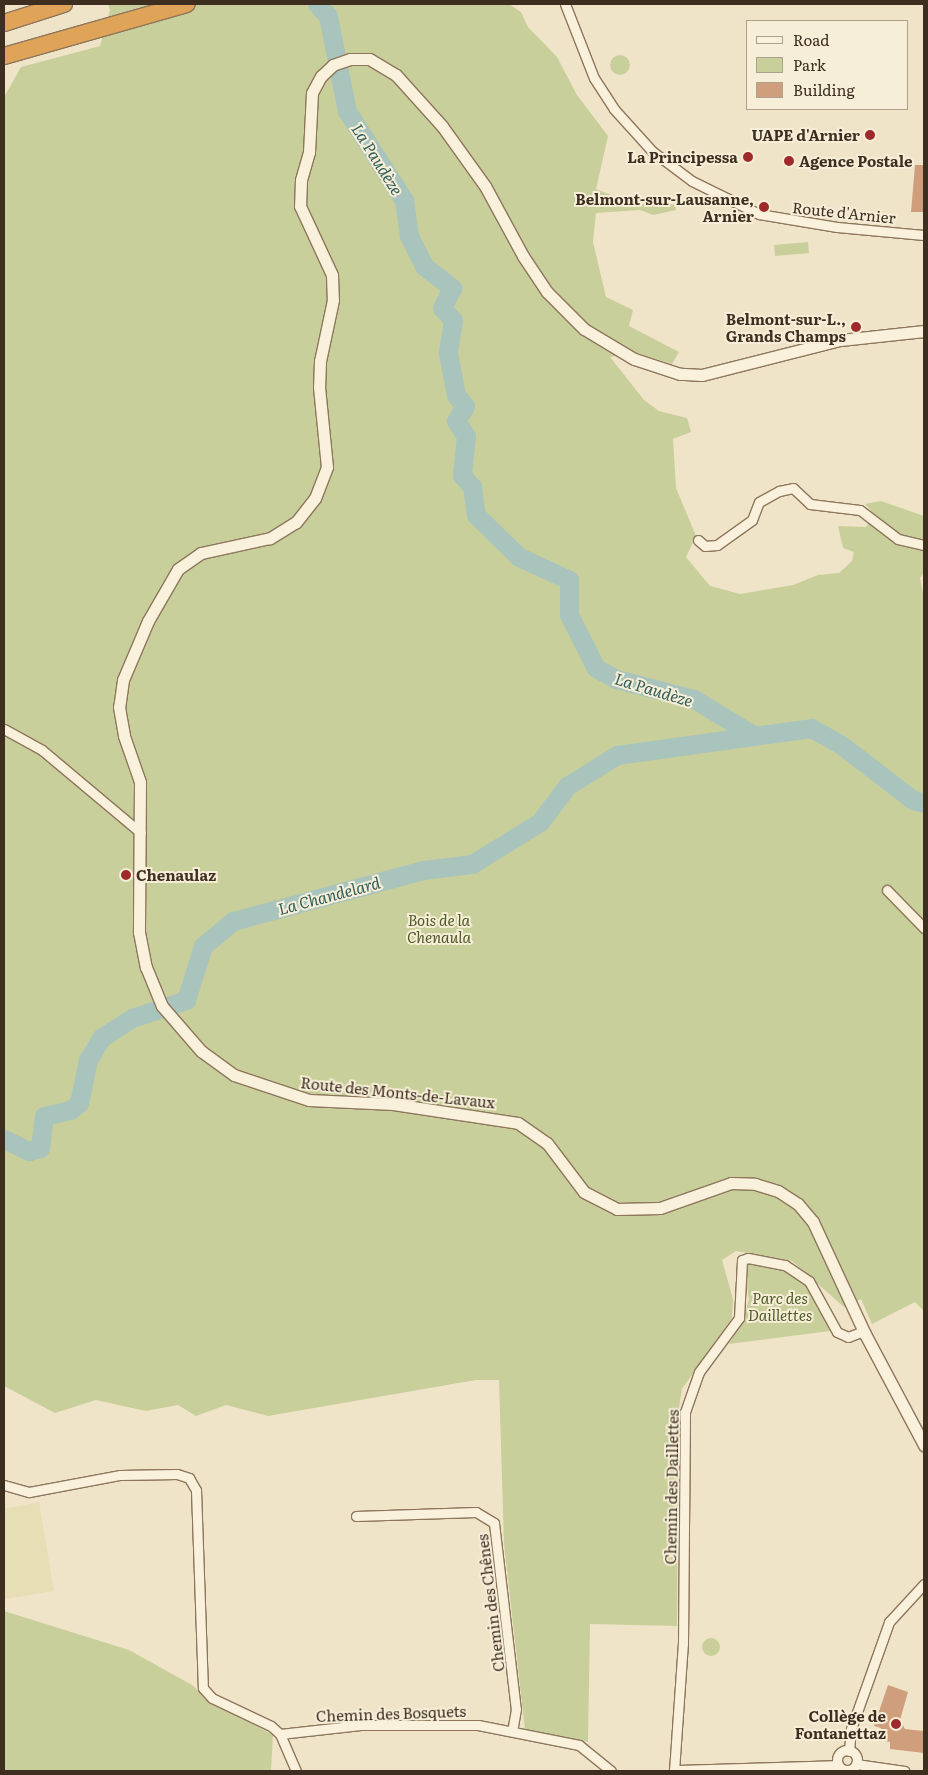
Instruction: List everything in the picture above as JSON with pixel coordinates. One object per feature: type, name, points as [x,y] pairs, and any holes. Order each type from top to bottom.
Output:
[{"type":"highway","points":[[4,23],[64,4]]},
{"type":"highway","points":[[4,56],[188,4]]},
{"type":"street","name":"Route d'Arnier","points":[[565,4],[594,78],[614,109],[652,151],[692,180],[720,198],[782,219],[924,235]]},
{"type":"street","name":"Route des Monts-de-Lavaux","points":[[924,331],[840,340],[702,375],[672,372],[634,359],[584,329],[548,292],[523,256],[485,186],[442,126],[396,75],[369,59],[350,59],[321,76],[312,92],[309,152],[301,180],[300,206],[332,275],[333,300],[320,361],[319,386],[327,467],[315,498],[296,522],[270,538],[201,553],[178,569],[164,586],[120,694],[121,722],[140,782],[140,941],[146,968],[162,1006],[201,1051],[234,1075],[276,1092],[309,1100],[437,1109],[507,1120],[536,1134],[584,1192],[608,1207],[649,1211],[731,1183],[755,1184],[778,1192],[808,1215],[864,1331],[924,1445]]},
{"type":"street","points":[[698,540],[705,546],[717,545],[752,520],[759,502],[779,491],[793,488],[810,504],[860,510],[898,539],[924,545]]},
{"type":"street","points":[[4,729],[42,750],[141,833]]},
{"type":"street","points":[[887,890],[924,928]]},
{"type":"street","name":"Chemin des Daillettes","points":[[674,1771],[683,1643],[685,1412],[699,1372],[739,1318],[742,1260],[748,1258],[785,1265],[812,1286],[838,1332],[848,1337],[864,1331]]},
{"type":"street","points":[[4,1485],[29,1492],[120,1475],[177,1474],[189,1478],[196,1490],[204,1688],[212,1698],[271,1726],[280,1734],[296,1771]]},
{"type":"street","name":"Chemin des Chênes","points":[[356,1516],[476,1512],[494,1523],[516,1709],[512,1731]]},
{"type":"street","points":[[848,1750],[851,1730],[889,1622],[924,1584]]},
{"type":"street","name":"Chemin des Bosquets","points":[[280,1734],[360,1725],[478,1724],[579,1744],[612,1771]]},
{"type":"street","points":[[838,1765],[839,1755],[848,1750]]},
{"type":"street","points":[[848,1750],[856,1755],[856,1764]]},
{"type":"street","points":[[674,1771],[838,1765],[849,1770],[856,1764],[905,1771]]},
{"type":"shaded area","points":[[39,1502],[54,1591],[4,1599],[4,1509]]},
{"type":"green space","name":"Bois de la Chenaula","points":[[108,4],[509,4],[521,12],[528,27],[557,57],[577,95],[608,136],[596,189],[641,207],[645,200],[675,205],[676,210],[653,215],[640,210],[596,213],[593,242],[606,297],[633,310],[629,326],[679,352],[672,364],[637,353],[610,357],[644,400],[659,411],[687,418],[691,432],[673,439],[676,488],[696,536],[686,557],[710,586],[740,594],[793,585],[818,575],[839,573],[852,561],[854,552],[843,548],[838,526],[866,527],[874,514],[865,504],[881,501],[924,516],[924,573],[920,578],[924,598],[924,1311],[915,1302],[872,1324],[861,1299],[844,1307],[792,1261],[736,1251],[722,1260],[733,1299],[732,1318],[682,1389],[678,1414],[677,1626],[590,1624],[588,1742],[525,1730],[504,1544],[499,1380],[476,1380],[268,1416],[226,1405],[196,1416],[178,1405],[146,1411],[96,1400],[55,1413],[4,1386],[4,97],[21,67],[100,46],[110,10]]},
{"type":"green space","points":[[620,55],[627,58],[630,65],[627,72],[620,75],[613,72],[610,65],[613,58]]},
{"type":"green space","points":[[808,242],[809,253],[775,256],[774,245]]},
{"type":"green space","name":"Parc des Daillettes","points":[[765,1262],[778,1265],[805,1282],[815,1296],[830,1331],[729,1344],[744,1319],[749,1299],[744,1263]]},
{"type":"green space","points":[[4,1611],[129,1650],[192,1685],[209,1700],[273,1735],[271,1771],[4,1771]]},
{"type":"green space","points":[[707,1638],[715,1638],[720,1643],[718,1654],[707,1656],[702,1651],[702,1643]]},
{"type":"building","points":[[915,165],[924,165],[924,212],[911,212]]},
{"type":"building","name":"Collège de Fontanettaz","points":[[888,1685],[908,1692],[900,1720],[905,1729],[924,1731],[924,1753],[890,1749],[890,1742],[885,1741],[881,1728],[874,1726]]},
{"type":"waterway","name":"La Paudèze","points":[[317,4],[328,16],[347,111],[404,200],[409,236],[424,266],[452,288],[442,308],[453,320],[448,353],[456,395],[465,406],[456,421],[466,436],[462,475],[472,487],[476,515],[519,557],[569,580],[569,615],[596,668],[616,679],[694,699],[753,735]]},
{"type":"waterway","name":"La Chandelard","points":[[4,1139],[29,1151],[40,1148],[44,1116],[70,1110],[79,1103],[88,1060],[101,1038],[132,1018],[186,1000],[203,946],[233,921],[423,870],[472,864],[540,822],[567,786],[617,755],[811,728],[840,744],[913,800],[924,803]]},
{"type":"place","name":"UAPE d'Arnier","points":[[870,135]]},
{"type":"place","name":"La Principessa","points":[[748,157]]},
{"type":"place","name":"Agence Postale","points":[[789,161]]},
{"type":"place","name":"Belmont-sur-Lausanne, Arnier","points":[[764,207]]},
{"type":"place","name":"Belmont-sur-L., Grands Champs","points":[[856,327]]},
{"type":"place","name":"Chenaulaz","points":[[126,875]]},
{"type":"place","name":"Collège de Fontanettaz","points":[[896,1724]]}]
